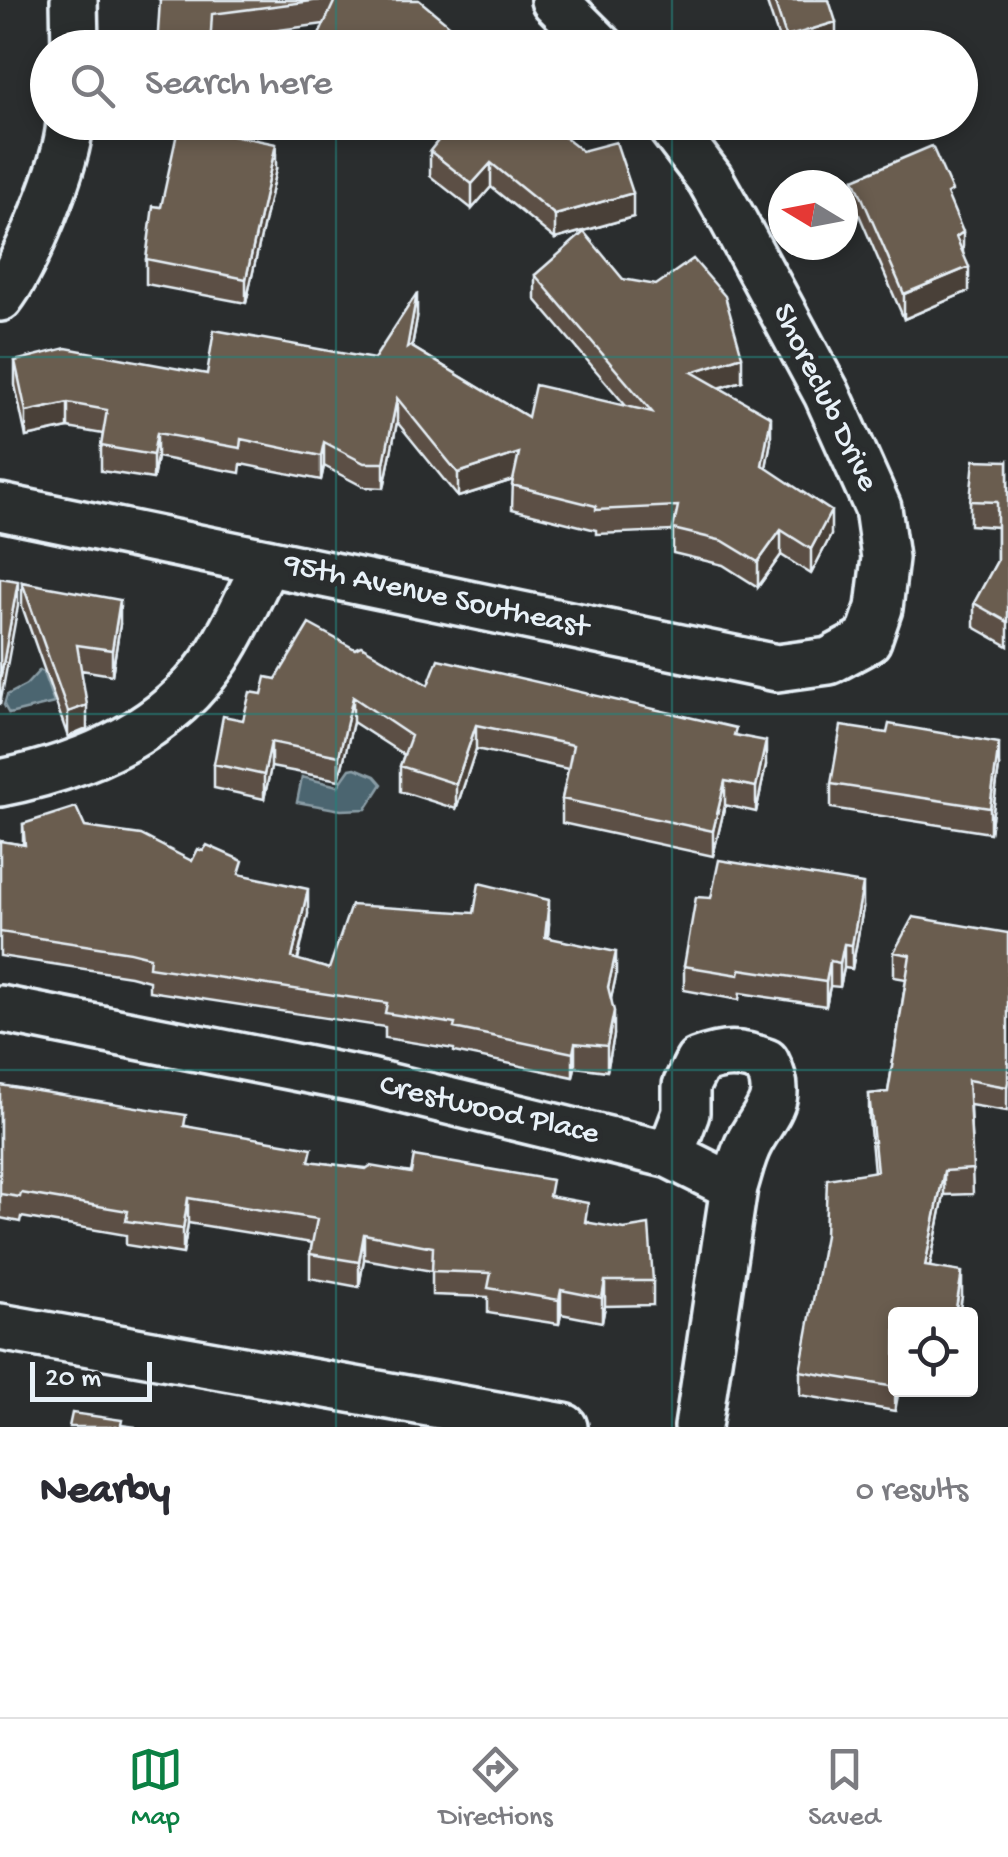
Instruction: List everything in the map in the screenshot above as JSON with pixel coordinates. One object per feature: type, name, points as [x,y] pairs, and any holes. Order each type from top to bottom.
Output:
[{"type":"street","points":[[74,0],[75,30]]},
{"type":"street","points":[[554,0],[584,30]]},
{"type":"street","points":[[0,298],[32,237],[65,140]]},
{"type":"street","name":"Shoreclub Drive","points":[[680,140],[732,218],[827,394],[878,508],[885,558],[880,608],[868,640]]},
{"type":"street","name":"95th Avenue Southeast","points":[[0,507],[777,668],[828,661],[868,640]]},
{"type":"street","points":[[0,783],[42,775],[110,750],[169,712],[212,664],[268,562]]},
{"type":"street","name":"Crestwood Place","points":[[0,1009],[370,1082],[670,1155],[734,1187]]},
{"type":"street","points":[[670,1155],[686,1113],[686,1086],[698,1062],[720,1054],[742,1053],[766,1062],[776,1081],[772,1106],[748,1145],[734,1187],[698,1427]]},
{"type":"street","points":[[0,1327],[564,1427]]},
{"type":"water","points":[[40,670],[54,703],[9,714],[4,705],[7,695],[26,685]]},
{"type":"water","points":[[355,768],[375,776],[382,784],[366,809],[341,810],[297,802],[302,777],[338,786]]},
{"type":"building","points":[[160,0],[320,0],[212,14],[211,30],[158,30]]},
{"type":"building","points":[[335,0],[419,0],[455,30],[321,30]]},
{"type":"building","points":[[774,0],[829,0],[836,22],[809,30],[784,30]]},
{"type":"building","points":[[176,140],[257,140],[276,144],[246,279],[146,259],[153,206],[161,207]]},
{"type":"building","points":[[439,140],[568,140],[582,151],[616,142],[633,193],[555,215],[491,163],[472,184],[430,151]]},
{"type":"building","points":[[932,146],[952,191],[947,194],[963,232],[956,237],[969,267],[904,294],[858,188],[858,177]]},
{"type":"building","points":[[584,232],[623,279],[656,285],[693,259],[725,296],[742,356],[692,372],[771,417],[762,465],[831,511],[811,549],[781,530],[758,562],[723,541],[673,529],[678,506],[596,510],[596,506],[512,485],[519,453],[458,473],[397,398],[384,463],[364,463],[324,442],[321,456],[241,439],[240,448],[157,433],[153,455],[101,446],[107,410],[68,403],[26,412],[15,361],[66,348],[207,374],[214,330],[374,359],[417,293],[407,348],[410,346],[528,417],[535,385],[652,412],[535,275]]},
{"type":"building","points":[[974,460],[1008,461],[1008,622],[974,603],[997,561],[997,502],[970,501]]},
{"type":"building","points":[[0,578],[18,581],[0,681]]},
{"type":"building","points":[[22,582],[120,600],[112,650],[77,645],[87,705],[68,712]]},
{"type":"building","points":[[309,624],[355,649],[361,646],[428,685],[438,659],[736,728],[734,735],[766,741],[756,787],[725,781],[713,831],[562,799],[573,745],[476,725],[456,784],[400,766],[411,736],[353,697],[339,756],[271,742],[264,775],[214,764],[223,716],[243,720],[250,692],[262,694],[266,677],[276,679]]},
{"type":"building","points":[[889,724],[999,743],[990,808],[831,784],[841,726],[887,733]]},
{"type":"building","points":[[76,807],[85,827],[141,835],[192,861],[198,849],[203,851],[207,845],[243,861],[239,874],[308,889],[292,958],[329,969],[351,905],[474,913],[479,883],[549,900],[545,937],[616,952],[608,987],[614,1011],[607,1046],[575,1043],[573,1053],[454,1028],[455,1024],[385,1013],[387,1003],[149,967],[150,957],[130,952],[0,932],[0,841],[25,845],[23,824]]},
{"type":"building","points":[[719,860],[863,884],[852,945],[844,944],[840,963],[830,961],[826,982],[740,969],[739,975],[684,966],[696,897],[711,898]]},
{"type":"building","points":[[913,917],[1008,933],[1008,1082],[1007,1087],[968,1080],[973,1169],[944,1171],[925,1266],[962,1272],[956,1307],[888,1307],[888,1386],[800,1371],[825,1235],[827,1179],[877,1171],[869,1094],[888,1092],[910,955],[894,952]]},
{"type":"building","points":[[0,1085],[186,1115],[184,1126],[312,1148],[309,1161],[411,1173],[414,1156],[552,1180],[549,1196],[588,1203],[585,1222],[624,1229],[649,1225],[653,1281],[605,1281],[602,1298],[561,1290],[559,1300],[488,1288],[491,1273],[432,1271],[433,1247],[364,1234],[359,1262],[310,1254],[317,1219],[188,1198],[183,1229],[126,1221],[128,1211],[21,1193],[20,1197],[0,1194]]},
{"type":"building","points":[[72,1413],[122,1420],[121,1425],[136,1427],[69,1427]]}]
